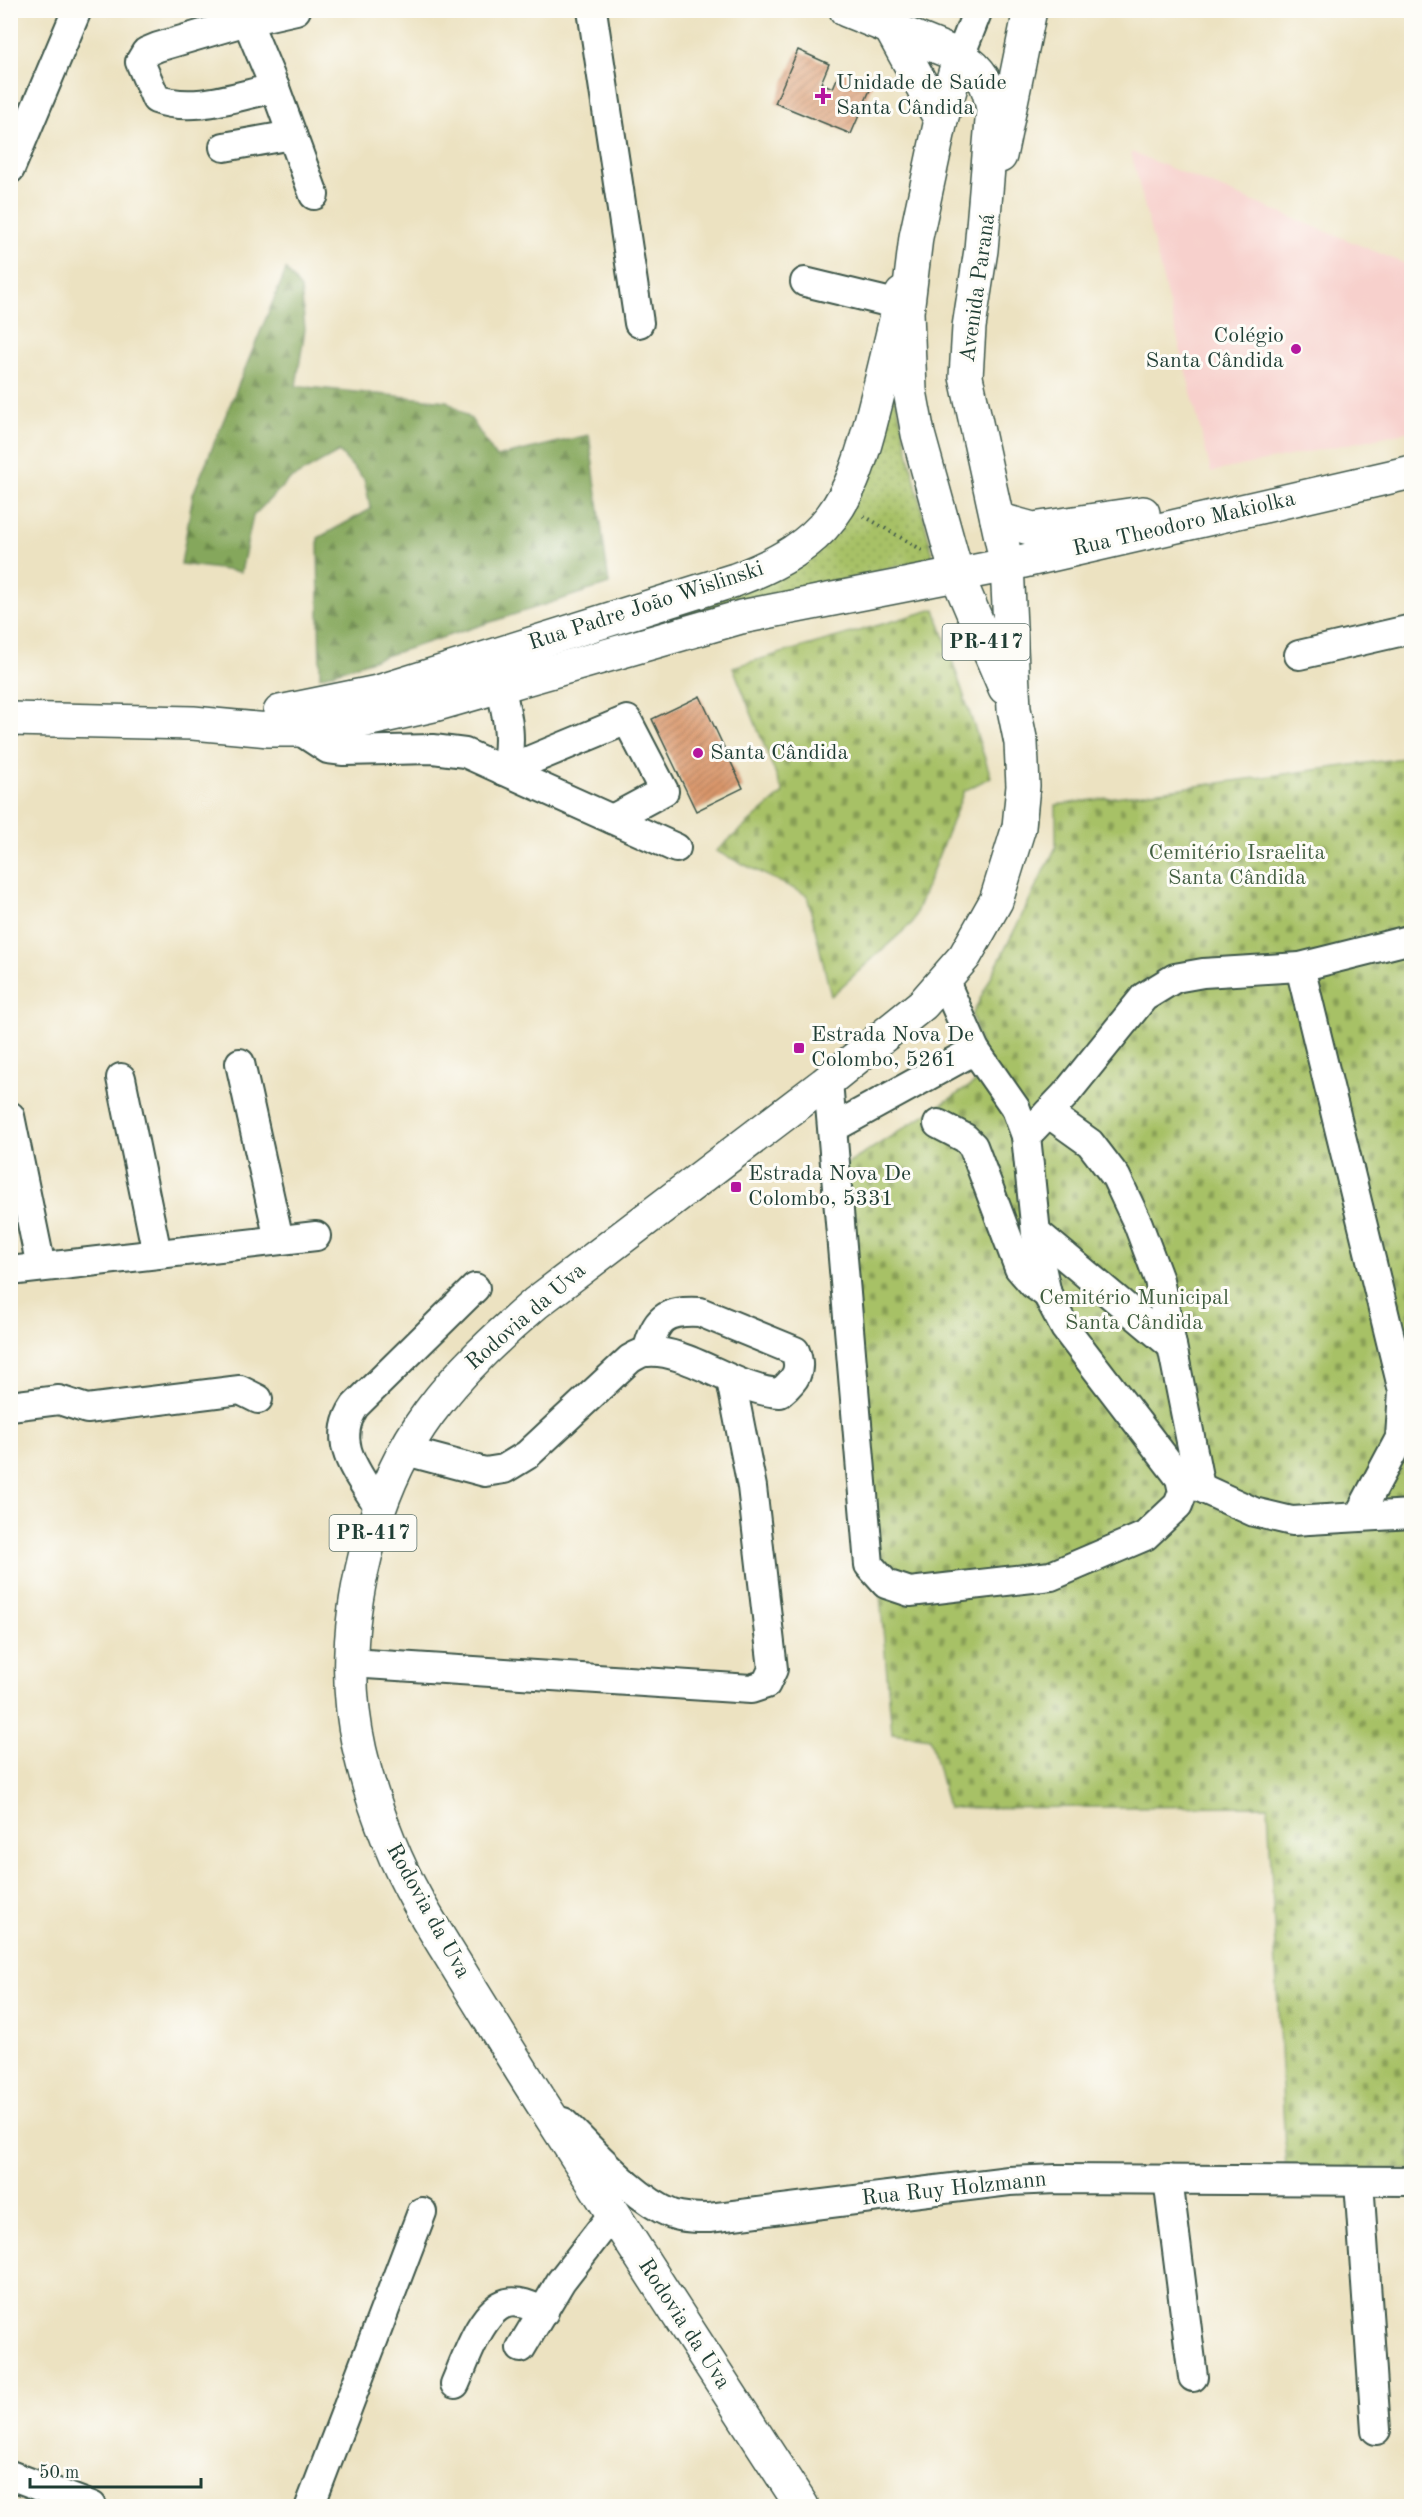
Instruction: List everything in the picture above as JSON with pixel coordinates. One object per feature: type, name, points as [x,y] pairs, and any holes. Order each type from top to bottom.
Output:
[{"type":"main road","points":[[846,10],[960,56],[975,65],[987,82],[993,109],[981,250]]},
{"type":"main road","name":"Avenida Paraná","points":[[1008,565],[966,377],[969,327],[981,250],[1029,14]]},
{"type":"main road","points":[[892,30],[944,110]]},
{"type":"main road","points":[[957,575],[918,434],[910,391],[908,312],[916,237],[944,110],[960,56]]},
{"type":"main road","points":[[944,110],[955,84],[967,74],[981,76],[987,82]]},
{"type":"main road","name":"Rua Padre João Wislinski","points":[[193,723],[302,708],[368,695],[735,580],[782,560],[818,533],[842,503],[864,452],[916,237]]},
{"type":"main road","name":"Rua Theodoro Makiolka","points":[[957,575],[1412,471]]},
{"type":"main road","name":"Rua Theodoro Makiolka","points":[[997,519],[1020,527],[1046,529],[1412,471]]},
{"type":"main road","name":"Rodovia da Uva","points":[[802,2506],[540,2101],[435,1931],[391,1846],[373,1799],[360,1752],[353,1710],[351,1663],[357,1602],[367,1553],[380,1509],[406,1450],[428,1414],[462,1372],[494,1339],[580,1268],[899,1025],[945,981],[983,929],[996,901],[1019,827],[1023,786],[1021,743],[1014,709],[1008,565]]},
{"type":"main road","name":"Rua Padre João Wislinski","points":[[10,719],[193,723],[299,730],[388,716],[741,617],[957,575]]},
{"type":"main road","name":"Rodovia da Uva","points":[[957,575],[1014,709]]},
{"type":"main road","points":[[500,685],[508,668],[524,655],[567,642],[617,617]]},
{"type":"street","points":[[10,169],[77,10]]},
{"type":"street","points":[[275,88],[188,106],[173,105],[156,99],[140,62],[146,52],[243,16],[296,10]]},
{"type":"street","points":[[592,10],[639,323]]},
{"type":"street","points":[[960,56],[969,10]]},
{"type":"street","points":[[960,56],[978,10]]},
{"type":"street","points":[[243,16],[275,88],[315,195]]},
{"type":"street","points":[[224,147],[292,135]]},
{"type":"street","points":[[805,282],[900,304]]},
{"type":"street","points":[[1299,655],[1412,629]]},
{"type":"street","points":[[500,685],[510,730],[509,756],[504,771]]},
{"type":"street","points":[[504,771],[627,720],[664,791],[612,819]]},
{"type":"street","points":[[299,730],[328,749],[344,751],[449,750],[465,753],[676,848]]},
{"type":"street","points":[[510,730],[535,747],[554,750]]},
{"type":"street","points":[[1026,1136],[1048,1113],[1144,997],[1175,978],[1300,967],[1412,939]]},
{"type":"street","points":[[1300,967],[1403,1391],[1400,1438],[1358,1517]]},
{"type":"street","points":[[945,981],[975,1050],[1016,1109],[1026,1136],[1036,1232],[1047,1294],[1065,1328],[1190,1483],[1254,1512],[1292,1521],[1412,1514]]},
{"type":"street","points":[[833,1128],[975,1050]]},
{"type":"street","points":[[240,1063],[279,1240]]},
{"type":"street","points":[[121,1078],[157,1254]]},
{"type":"street","points":[[828,1081],[869,1565],[886,1584],[910,1592],[1051,1576],[1145,1536],[1178,1505],[1183,1492],[1190,1483],[1172,1346],[1159,1280],[1138,1224],[1116,1177],[1090,1143],[1048,1113]]},
{"type":"street","points":[[10,1116],[41,1267]]},
{"type":"street","points":[[938,1124],[965,1138],[973,1146],[1019,1268],[1033,1284],[1047,1294]]},
{"type":"street","points":[[1036,1232],[1172,1346]]},
{"type":"street","points":[[10,1271],[316,1236]]},
{"type":"street","points":[[380,1509],[346,1448],[343,1434],[345,1420],[355,1406],[475,1288]]},
{"type":"street","points":[[406,1450],[485,1472],[504,1469],[527,1455],[630,1359],[646,1352],[670,1354],[761,1392],[780,1393],[796,1378],[800,1363],[795,1351],[700,1312],[683,1311],[663,1317],[653,1327],[646,1352]]},
{"type":"street","points":[[351,1663],[751,1689],[766,1684],[773,1669],[753,1498],[731,1380]]},
{"type":"street","points":[[10,1406],[59,1400],[87,1409],[240,1390],[258,1399]]},
{"type":"street","name":"Rua Ruy Holzmann","points":[[540,2101],[654,2205],[674,2214],[691,2218],[709,2218],[1009,2181],[1168,2179],[1412,2181]]},
{"type":"street","points":[[1168,2179],[1193,2377]]},
{"type":"street","points":[[1359,2181],[1376,2430]]},
{"type":"street","points":[[310,2506],[422,2212]]},
{"type":"street","points":[[521,2348],[561,2281],[613,2214]]},
{"type":"street","points":[[455,2384],[484,2321],[495,2310],[507,2303],[518,2303],[544,2312]]},
{"type":"street","points":[[10,2475],[92,2506]]},
{"type":"path","points":[[842,503],[923,551]]},
{"type":"shaded area","name":"Colégio Santa Cândida","points":[[1131,152],[1411,266],[1411,431],[1211,472]]},
{"type":"green space","points":[[286,270],[301,289],[305,329],[296,386],[447,401],[471,419],[496,457],[589,435],[609,584],[320,677],[318,538],[371,509],[364,479],[339,452],[289,480],[253,516],[241,572],[181,564],[193,494]]},
{"type":"green space","points":[[891,379],[933,557],[530,660],[800,561]]},
{"type":"green space","points":[[935,609],[991,777],[964,791],[912,923],[831,996],[807,895],[716,851],[783,793],[733,667]]},
{"type":"green space","name":"Cemitério Municipal Santa Cândida","points":[[1411,757],[1411,2170],[1286,2169],[1268,1806],[948,1808],[930,1738],[892,1733],[843,1167],[989,1074],[972,1015],[1056,847],[1056,805]]},
{"type":"building","name":"Unidade de Saúde Santa Cândida","points":[[798,50],[829,64],[821,83],[833,88],[841,69],[873,83],[851,134],[775,103]]},
{"type":"building","name":"Santa Cândida","points":[[700,696],[743,788],[696,811],[652,719]]},
{"type":"place","name":"Unidade de Saúde Santa Cândida","points":[[823,96]]},
{"type":"place","name":"Colégio Santa Cândida","points":[[1296,349]]},
{"type":"place","name":"Santa Cândida","points":[[698,753]]},
{"type":"place","name":"Estrada Nova De Colombo, 5261","points":[[799,1048]]},
{"type":"place","name":"Estrada Nova De Colombo, 5331","points":[[736,1187]]},
{"type":"park label","name":"Cemitério Israelita Santa Cândida","points":[[1237,866]]}]
